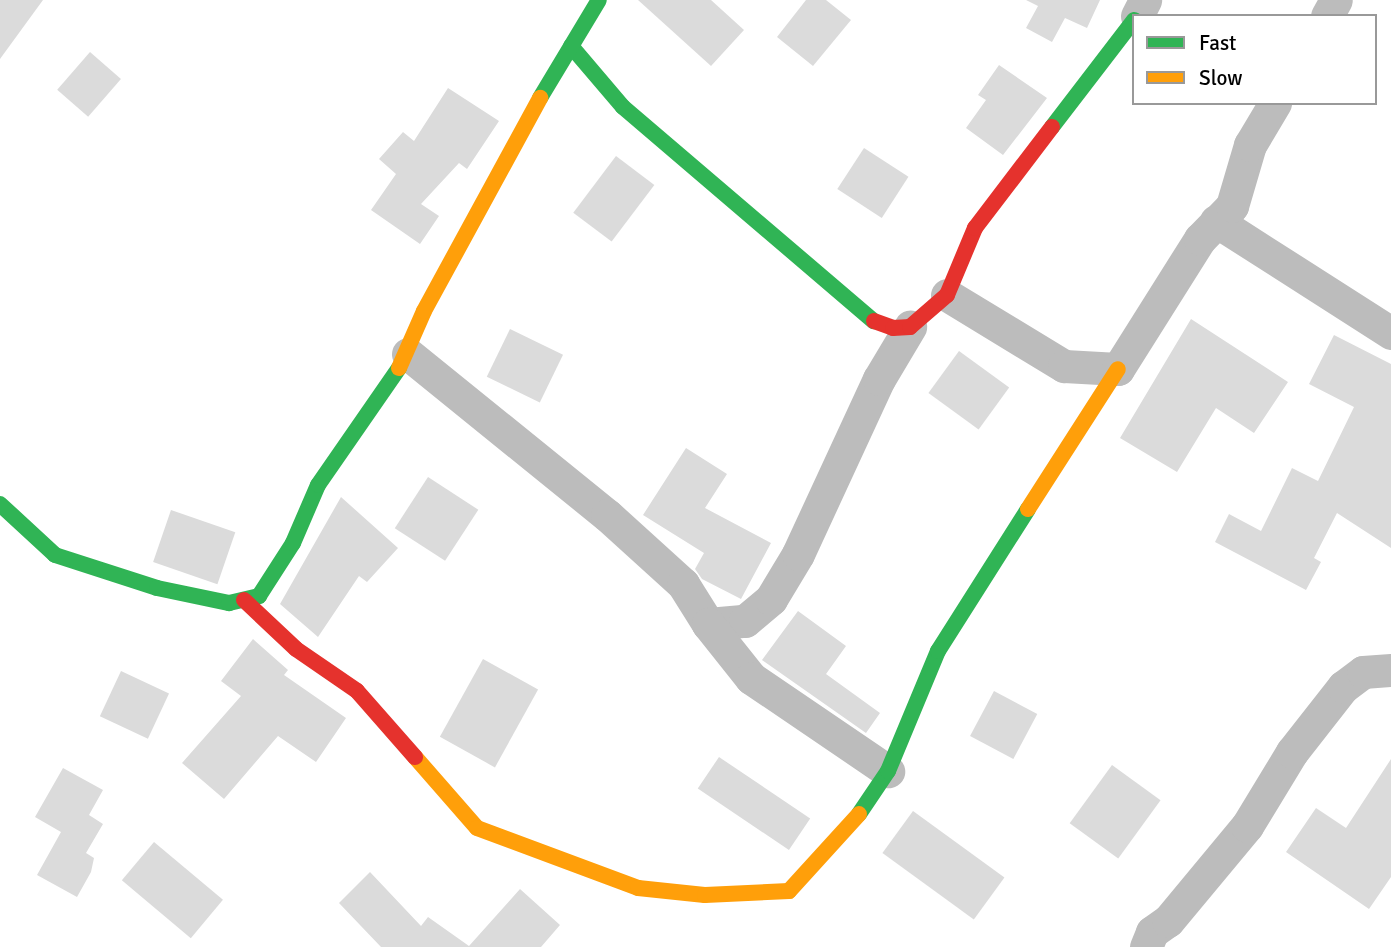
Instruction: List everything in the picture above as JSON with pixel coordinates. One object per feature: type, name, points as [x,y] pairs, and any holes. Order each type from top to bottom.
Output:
[{"type":"street","points":[[0,504],[55,555],[157,588],[229,603],[259,597],[293,543],[325,474],[408,354],[424,311],[599,0]]},
{"type":"street","points":[[708,624],[745,621],[771,599],[798,554],[878,379],[910,327],[947,295],[975,228],[1132,22]]},
{"type":"street","points":[[571,46],[590,73],[623,107],[872,320],[893,328],[910,327]]},
{"type":"street","points":[[244,600],[296,649],[357,691],[477,828],[638,888],[705,895],[789,891],[850,826],[888,771],[938,650],[1118,369],[1216,221],[1232,205],[1250,145],[1274,105]]},
{"type":"street","points":[[1216,221],[1391,332]]},
{"type":"street","points":[[947,295],[1064,366],[1118,369]]},
{"type":"street","points":[[408,354],[607,515],[682,584],[708,624],[751,678],[888,771]]},
{"type":"street","points":[[1146,947],[1152,932],[1168,921],[1247,826],[1285,762],[1343,687],[1363,672],[1391,670]]},
{"type":"building","points":[[0,0],[43,0],[0,59]]},
{"type":"building","points":[[638,0],[711,0],[744,30],[711,66]]},
{"type":"building","points":[[806,0],[826,0],[851,20],[813,66],[777,37]]},
{"type":"building","points":[[1026,0],[1100,0],[1087,28],[1065,18],[1052,42],[1026,28],[1038,6]]},
{"type":"building","points":[[90,52],[121,79],[88,117],[57,90]]},
{"type":"building","points":[[999,65],[1047,98],[1003,155],[966,128],[986,100],[978,95]]},
{"type":"building","points":[[448,88],[499,121],[467,169],[459,163],[421,204],[439,216],[420,244],[371,210],[396,174],[379,159],[403,132],[414,141]]},
{"type":"building","points":[[864,148],[908,177],[882,218],[837,189]]},
{"type":"building","points":[[616,156],[654,185],[612,242],[573,213]]},
{"type":"building","points":[[1191,319],[1288,382],[1254,433],[1216,408],[1177,472],[1120,438]]},
{"type":"building","points":[[510,329],[563,355],[540,402],[487,377]]},
{"type":"building","points":[[1334,335],[1391,364],[1391,548],[1337,513],[1314,558],[1321,562],[1306,590],[1215,542],[1229,514],[1261,531],[1292,468],[1318,481],[1354,407],[1309,384]]},
{"type":"building","points":[[959,351],[1009,387],[979,430],[928,393]]},
{"type":"building","points":[[686,448],[727,474],[705,508],[771,543],[741,599],[702,579],[695,569],[704,553],[643,515]]},
{"type":"building","points":[[428,477],[478,510],[445,561],[395,528]]},
{"type":"building","points":[[341,497],[398,548],[367,582],[359,576],[318,637],[280,604]]},
{"type":"building","points":[[171,510],[235,532],[217,584],[153,562]]},
{"type":"building","points":[[798,611],[846,646],[826,674],[880,713],[866,733],[762,660]]},
{"type":"building","points":[[253,639],[288,670],[284,675],[346,718],[316,762],[278,736],[224,799],[182,763],[241,696],[221,681]]},
{"type":"building","points":[[483,659],[538,690],[495,767],[440,737]]},
{"type":"building","points":[[121,671],[169,693],[148,739],[100,716]]},
{"type":"building","points":[[994,691],[1037,714],[1013,759],[970,736]]},
{"type":"building","points":[[719,757],[810,819],[789,850],[698,789]]},
{"type":"building","points":[[1391,759],[1391,877],[1369,909],[1286,852],[1316,808],[1346,828]]},
{"type":"building","points":[[1112,765],[1161,800],[1118,859],[1070,823]]},
{"type":"building","points":[[63,768],[103,790],[89,815],[103,824],[86,853],[94,858],[91,872],[77,897],[37,875],[61,832],[35,817]]},
{"type":"building","points":[[913,811],[1004,877],[974,919],[882,853]]},
{"type":"building","points":[[154,842],[223,900],[191,938],[122,880]]},
{"type":"building","points":[[370,872],[421,926],[428,917],[469,946],[520,889],[560,925],[541,947],[381,947],[339,903]]},
{"type":"traffic: fast","points":[[540,98],[599,0]]},
{"type":"traffic: fast","points":[[1052,127],[1132,23]]},
{"type":"traffic: fast","points":[[571,46],[623,107],[874,321]]},
{"type":"traffic: fast","points":[[0,504],[55,555],[157,588],[229,603],[259,596],[293,543],[318,485],[399,368]]},
{"type":"traffic: fast","points":[[859,814],[888,771],[938,651],[1028,509]]},
{"type":"traffic: slow","points":[[399,368],[424,311],[540,98]]},
{"type":"traffic: slow","points":[[1028,509],[1118,369]]},
{"type":"traffic: slow","points":[[415,757],[477,828],[638,888],[705,895],[789,891],[859,814]]},
{"type":"traffic: jam","points":[[874,321],[893,328],[910,327],[947,295],[975,228],[1052,127]]},
{"type":"traffic: jam","points":[[244,600],[296,649],[357,691],[415,757]]}]
